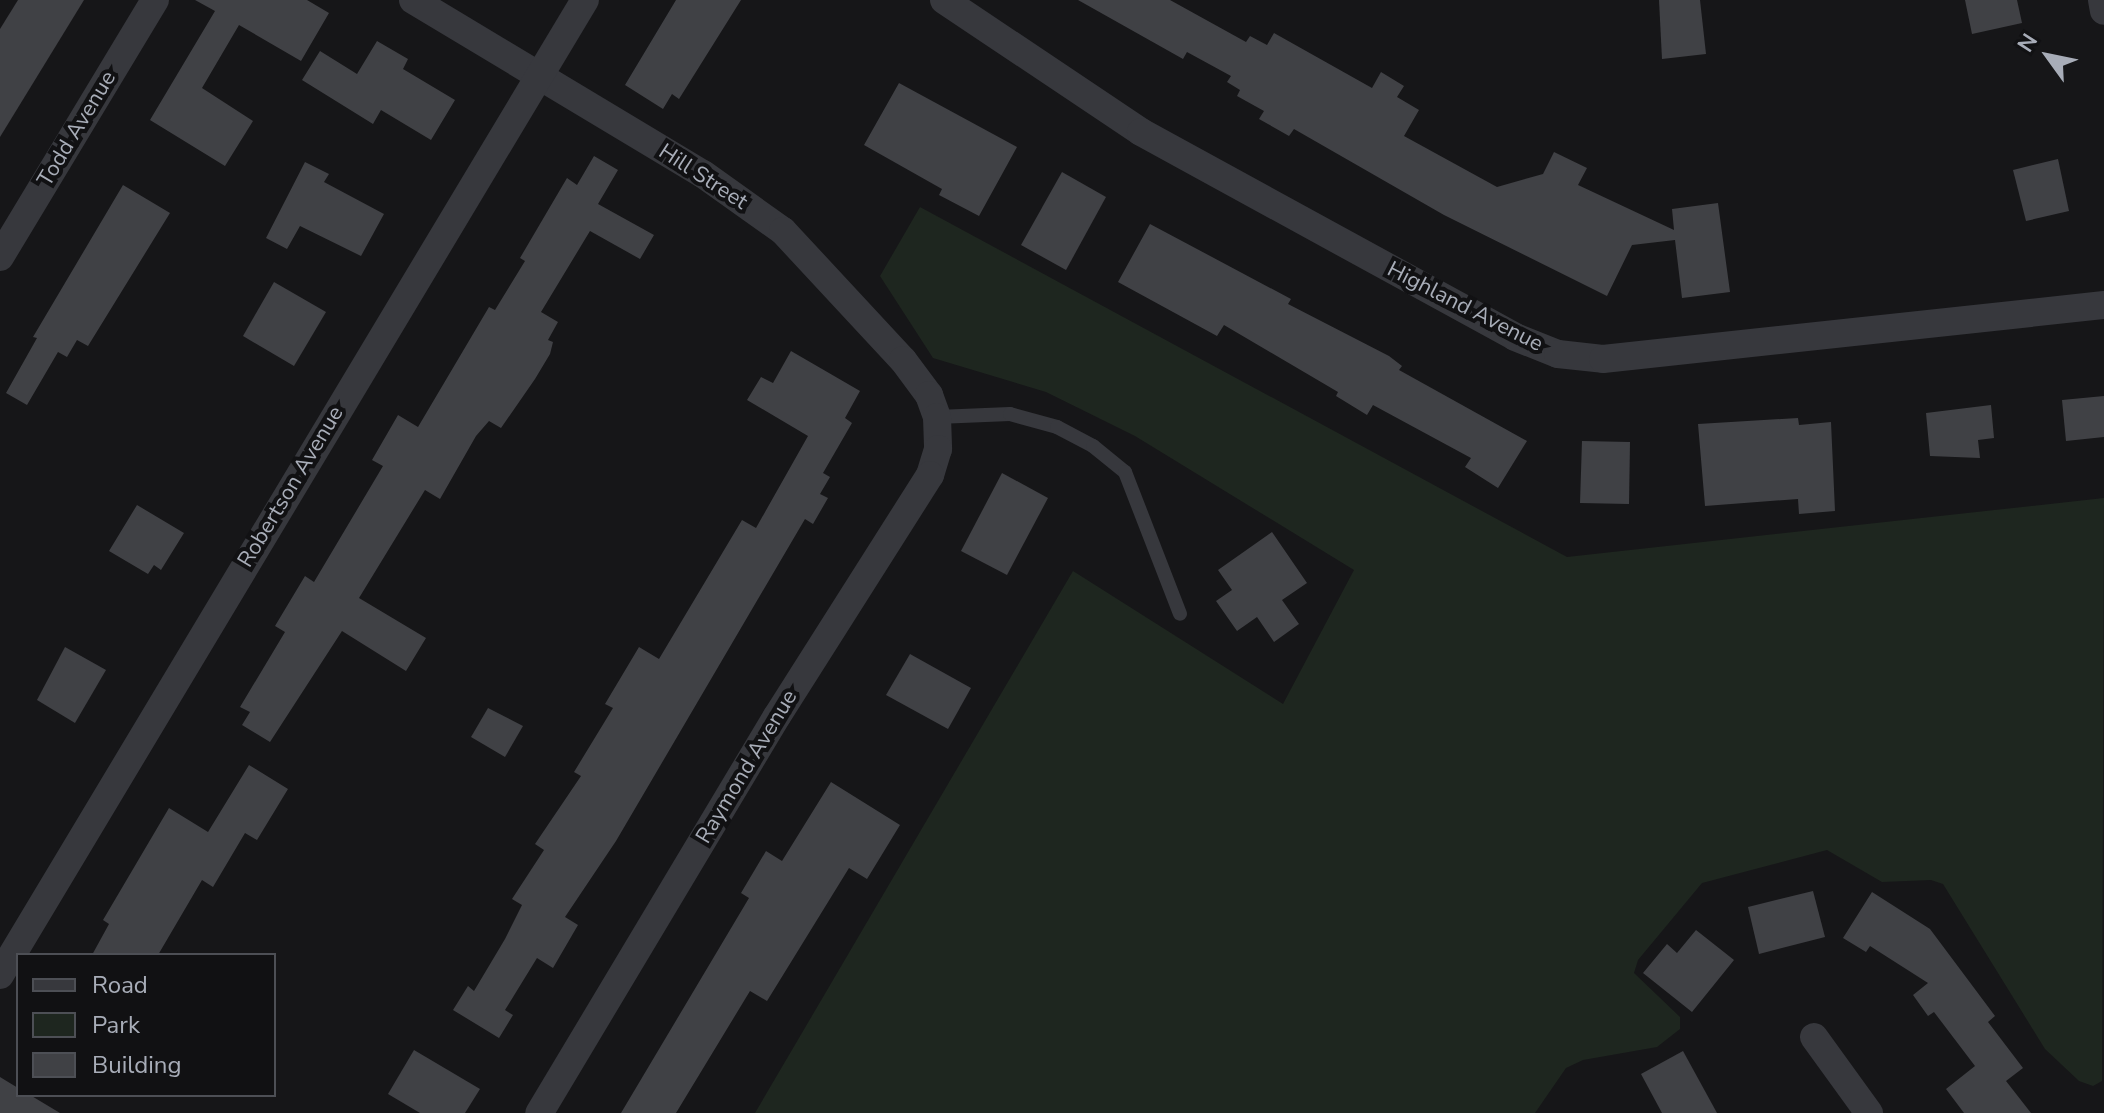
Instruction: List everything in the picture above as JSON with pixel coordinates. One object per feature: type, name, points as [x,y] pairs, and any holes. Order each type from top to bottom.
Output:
[{"type":"street","name":"Todd Avenue","points":[[0,257],[155,0]]},
{"type":"street","name":"Hill Street","points":[[413,0],[703,174],[783,231],[903,360],[929,395],[937,417]]},
{"type":"street","name":"Robertson Avenue","points":[[0,975],[585,0]]},
{"type":"street","name":"Highland Avenue","points":[[944,0],[1141,132],[1515,337],[1558,354],[1603,359],[2104,305]]},
{"type":"street","points":[[2102,0],[2104,11]]},
{"type":"street","name":"Raymond Avenue","points":[[539,1113],[777,716],[930,475],[938,449],[937,417]]},
{"type":"street","points":[[1814,1037],[1869,1113]]},
{"type":"lane","points":[[937,417],[1010,414],[1057,427],[1093,446],[1125,472],[1180,614]]},
{"type":"green space","points":[[920,207],[1567,557],[2104,498],[2102,1081],[2093,1086],[2079,1081],[2045,1049],[1943,884],[1931,880],[1882,882],[1827,850],[1702,883],[1638,960],[1634,973],[1680,1017],[1680,1029],[1657,1047],[1583,1060],[1566,1068],[1535,1113],[755,1113],[1073,571],[1283,704],[1354,570],[1135,436],[1046,392],[933,358],[880,276]]},
{"type":"building","points":[[18,0],[84,0],[0,137],[0,29]]},
{"type":"building","points":[[195,0],[307,0],[329,13],[301,61],[239,25],[202,88],[253,121],[225,166],[150,120],[215,11]]},
{"type":"building","points":[[676,0],[741,0],[679,99],[672,94],[663,109],[625,85]]},
{"type":"building","points":[[1078,0],[1170,0],[1246,42],[1250,36],[1267,45],[1274,33],[1372,88],[1381,72],[1404,86],[1397,97],[1419,110],[1404,136],[1497,187],[1543,174],[1554,152],[1587,168],[1578,185],[1674,230],[1672,209],[1718,203],[1730,292],[1682,298],[1675,240],[1632,245],[1607,296],[1444,215],[1294,129],[1289,136],[1259,119],[1264,111],[1237,96],[1240,90],[1227,82],[1231,76],[1187,52],[1183,59]]},
{"type":"building","points":[[1659,0],[1700,0],[1706,54],[1662,59]]},
{"type":"building","points":[[1965,0],[2017,0],[2022,23],[1972,34]]},
{"type":"building","points":[[377,41],[408,59],[403,69],[455,100],[431,140],[381,110],[373,124],[302,80],[320,51],[357,74]]},
{"type":"building","points":[[899,83],[1017,147],[979,216],[939,195],[942,189],[864,145]]},
{"type":"building","points":[[594,156],[618,170],[598,204],[654,235],[640,259],[590,231],[541,312],[558,322],[548,340],[553,342],[550,354],[535,379],[501,428],[489,421],[476,436],[440,499],[425,490],[359,598],[426,638],[406,671],[342,631],[270,742],[242,725],[250,712],[240,707],[285,632],[275,626],[305,576],[314,582],[383,466],[372,460],[398,415],[418,427],[489,307],[495,310],[525,261],[520,258],[567,178],[577,185]]},
{"type":"building","points":[[2058,159],[2069,211],[2026,221],[2013,170]]},
{"type":"building","points":[[305,162],[329,174],[324,182],[384,214],[361,256],[300,226],[287,249],[266,238]]},
{"type":"building","points":[[1062,172],[1106,197],[1066,270],[1021,245]]},
{"type":"building","points":[[123,185],[170,213],[88,346],[77,340],[67,357],[58,352],[27,405],[6,393],[37,338],[33,337]]},
{"type":"building","points":[[1150,224],[1291,299],[1288,304],[1389,356],[1402,366],[1399,370],[1527,441],[1498,488],[1465,467],[1471,458],[1373,405],[1367,415],[1336,396],[1338,392],[1224,325],[1217,336],[1118,282]]},
{"type":"building","points":[[274,282],[326,312],[294,366],[243,336]]},
{"type":"building","points":[[791,351],[860,391],[845,418],[852,423],[823,473],[830,477],[820,494],[828,498],[813,524],[805,519],[616,841],[565,917],[578,925],[553,968],[537,958],[505,1010],[513,1015],[499,1038],[453,1010],[468,986],[474,991],[505,939],[522,905],[512,899],[544,850],[535,844],[581,776],[574,772],[613,708],[605,704],[639,647],[659,659],[742,520],[756,528],[808,436],[747,400],[761,377],[773,383]]},
{"type":"building","points":[[2104,396],[2104,437],[2066,441],[2062,400]]},
{"type":"building","points":[[1991,405],[1994,438],[1978,440],[1980,458],[1930,456],[1926,413]]},
{"type":"building","points":[[1798,418],[1799,425],[1831,422],[1835,511],[1799,514],[1798,499],[1705,506],[1698,424]]},
{"type":"building","points":[[1582,441],[1630,442],[1629,504],[1580,503]]},
{"type":"building","points":[[1002,473],[1048,498],[1007,575],[961,551]]},
{"type":"building","points":[[137,505],[184,533],[161,570],[154,565],[148,574],[109,551]]},
{"type":"building","points":[[1272,532],[1307,583],[1282,600],[1299,624],[1274,642],[1257,617],[1237,631],[1216,601],[1232,590],[1218,570]]},
{"type":"building","points":[[65,647],[106,670],[75,723],[37,700]]},
{"type":"building","points":[[910,654],[971,688],[948,729],[886,695]]},
{"type":"building","points":[[488,708],[523,726],[505,757],[471,737]]},
{"type":"building","points":[[249,765],[288,789],[257,840],[245,833],[213,887],[202,880],[159,953],[93,953],[109,924],[103,920],[169,808],[208,832]]},
{"type":"building","points":[[831,782],[900,825],[867,879],[849,868],[767,1001],[750,991],[676,1113],[621,1113],[749,898],[741,893],[766,851],[782,861]]},
{"type":"building","points":[[1813,891],[1825,937],[1759,954],[1748,907]]},
{"type":"building","points":[[1872,892],[1930,929],[1995,1016],[1988,1022],[2023,1068],[2006,1081],[2031,1113],[1964,1113],[1946,1089],[1975,1066],[1934,1012],[1928,1016],[1913,995],[1928,983],[1870,946],[1866,952],[1843,938]]},
{"type":"building","points":[[1696,930],[1734,960],[1692,1012],[1643,973],[1667,944],[1677,953]]},
{"type":"building","points":[[414,1050],[480,1089],[465,1113],[420,1113],[388,1094]]},
{"type":"building","points":[[1683,1051],[1717,1113],[1662,1113],[1641,1074]]},
{"type":"building","points":[[0,1077],[16,1087],[16,1097],[33,1097],[60,1113],[0,1113]]}]
